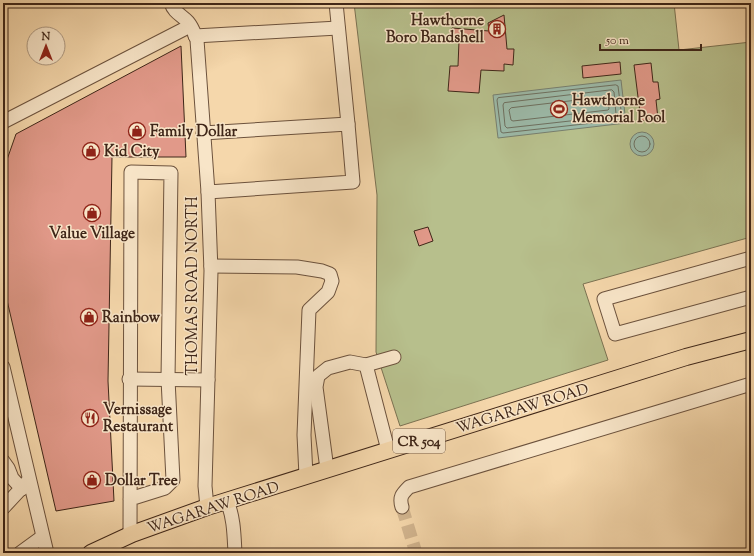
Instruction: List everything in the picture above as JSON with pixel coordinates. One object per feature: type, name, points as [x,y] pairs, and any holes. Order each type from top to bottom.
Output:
[{"type":"main road","name":"WAGARAW ROAD","points":[[91,553],[130,535],[207,507],[686,357],[751,340]]},
{"type":"street","points":[[170,3],[178,14],[187,21],[193,31]]},
{"type":"street","points":[[208,192],[353,182],[336,3]]},
{"type":"street","points":[[3,122],[193,31],[338,28]]},
{"type":"street","name":"THOMAS ROAD NORTH","points":[[193,31],[204,133],[211,266],[205,486],[207,507]]},
{"type":"street","points":[[204,133],[348,124]]},
{"type":"street","points":[[130,499],[165,488],[173,480],[168,380],[171,173],[131,172],[130,379],[130,499],[130,535]]},
{"type":"street","points":[[751,258],[604,299],[614,334],[751,297]]},
{"type":"street","points":[[211,266],[297,267],[322,271],[330,274],[332,281],[328,292],[308,310],[304,435],[306,476]]},
{"type":"street","points":[[327,470],[316,387],[318,376],[328,368],[350,362],[366,365],[394,357]]},
{"type":"street","points":[[366,365],[388,450]]},
{"type":"street","points":[[3,367],[25,485],[47,553]]},
{"type":"street","points":[[130,379],[208,380]]},
{"type":"street","points":[[402,507],[400,501],[402,494],[410,487],[751,384]]},
{"type":"street","points":[[3,461],[12,478],[25,485]]},
{"type":"street","points":[[3,508],[25,485]]},
{"type":"street","points":[[227,501],[232,512],[235,553]]},
{"type":"street","points":[[20,553],[42,537]]},
{"type":"green space","points":[[354,3],[674,3],[679,50],[751,42],[751,237],[583,284],[608,360],[400,426],[376,352],[377,195]]},
{"type":"water","name":"Hawthorne Memorial Pool","points":[[621,80],[626,123],[498,138],[493,95]]},
{"type":"water","points":[[642,132],[651,135],[654,144],[651,153],[642,156],[633,153],[630,144],[633,135]]},
{"type":"building","points":[[504,15],[507,49],[514,49],[513,65],[504,64],[504,71],[481,70],[479,93],[448,91],[450,66],[458,66],[459,41],[451,40],[452,28],[489,31],[488,23]]},
{"type":"building","points":[[181,46],[186,157],[112,157],[108,381],[114,501],[56,511],[3,283],[3,171],[16,134]]},
{"type":"building","points":[[620,62],[621,74],[583,78],[582,66]]},
{"type":"building","points":[[651,63],[653,82],[658,82],[660,99],[656,100],[658,119],[641,121],[634,65]]},
{"type":"building","points":[[428,227],[433,241],[419,246],[414,231]]},
{"type":"tunnel","points":[[402,507],[416,553]]},
{"type":"place","name":"Hawthorne Boro Bandshell","points":[[497,29]]},
{"type":"place","name":"Hawthorne Memorial Pool","points":[[559,109]]},
{"type":"place","name":"Family Dollar","points":[[137,131]]},
{"type":"place","name":"Kid City","points":[[91,151]]},
{"type":"place","name":"Value Village","points":[[92,213]]},
{"type":"place","name":"Rainbow","points":[[89,317]]},
{"type":"place","name":"Vernissage Restaurant","points":[[90,418]]},
{"type":"place","name":"Dollar Tree","points":[[92,480]]}]
